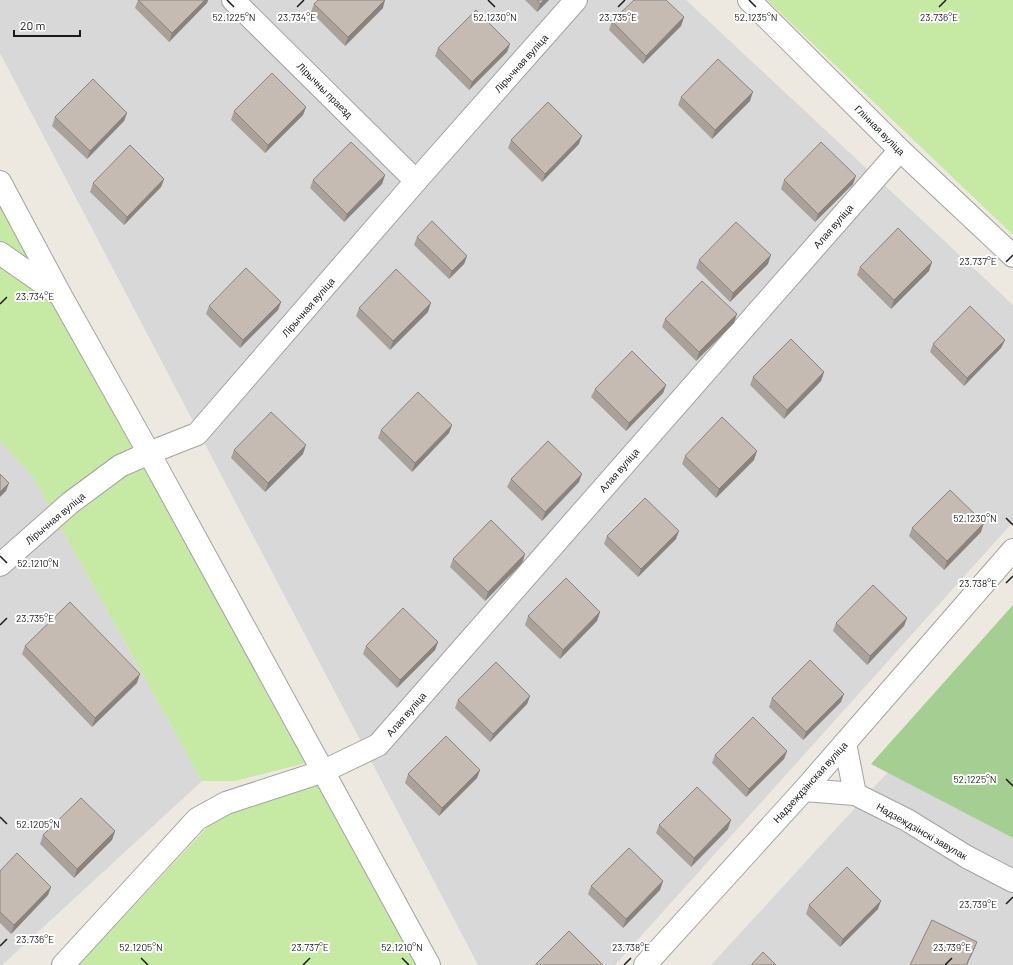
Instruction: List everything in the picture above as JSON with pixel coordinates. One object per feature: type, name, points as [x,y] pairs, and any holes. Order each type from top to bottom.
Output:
[{"type":"street","name":"Лірычны праезд","points":[[233,0],[416,180]]},
{"type":"street","name":"Лірычная вуліца","points":[[0,565],[77,499],[120,466],[197,434],[416,180],[576,0]]},
{"type":"street","name":"Глінная вуліца","points":[[750,0],[900,150],[1013,256]]},
{"type":"street","name":"Алая вуліца","points":[[63,965],[198,819],[226,802],[324,771],[378,746],[900,150]]},
{"type":"street","points":[[0,182],[61,296],[324,771],[429,965]]},
{"type":"street","points":[[0,253],[61,296]]},
{"type":"street","name":"Надзеждзінская вуліца","points":[[644,965],[804,790],[1013,550]]},
{"type":"street","points":[[845,743],[855,794]]},
{"type":"street","name":"Надзеждзінскі завулак","points":[[804,790],[855,794],[907,820],[967,857],[1013,881]]},
{"type":"shaded area","points":[[0,0],[686,0],[1013,305],[1013,522],[615,965],[478,965],[0,53]]},
{"type":"shaded area","points":[[0,441],[33,477],[202,781],[2,965],[0,965]]},
{"type":"shaded area","points":[[888,772],[1013,838],[1013,965],[711,965]]},
{"type":"green space","points":[[767,0],[1013,0],[1013,235]]},
{"type":"green space","points":[[0,207],[133,445],[306,763],[235,781],[202,781],[33,477],[0,441]]},
{"type":"green space","points":[[1013,605],[1013,838],[871,764]]},
{"type":"green space","points":[[318,784],[417,965],[79,965],[212,822],[260,801]]},
{"type":"building","points":[[138,0],[205,0],[172,33]]},
{"type":"building","points":[[318,0],[385,0],[348,37],[314,4]]},
{"type":"building","points":[[537,0],[544,0],[540,4]]},
{"type":"building","points":[[634,0],[666,0],[684,17],[646,56],[612,21]]},
{"type":"building","points":[[476,10],[510,44],[472,82],[438,48]]},
{"type":"building","points":[[718,59],[753,92],[715,130],[681,97]]},
{"type":"building","points":[[272,73],[306,107],[268,145],[234,111]]},
{"type":"building","points":[[93,79],[127,113],[90,151],[55,117]]},
{"type":"building","points":[[548,102],[582,136],[545,174],[511,140]]},
{"type":"building","points":[[351,142],[385,175],[347,214],[313,180]]},
{"type":"building","points":[[821,142],[856,176],[818,214],[784,180]]},
{"type":"building","points":[[130,145],[164,179],[127,217],[93,183]]},
{"type":"building","points":[[432,221],[467,256],[452,271],[417,237]]},
{"type":"building","points":[[736,222],[771,255],[733,293],[699,260]]},
{"type":"building","points":[[898,228],[932,262],[894,300],[860,267]]},
{"type":"building","points":[[246,268],[281,302],[243,340],[209,306]]},
{"type":"building","points":[[396,269],[431,303],[393,341],[359,308]]},
{"type":"building","points":[[702,281],[737,314],[699,352],[665,319]]},
{"type":"building","points":[[970,306],[1005,340],[967,378],[933,344]]},
{"type":"building","points":[[791,339],[824,372],[787,410],[753,377]]},
{"type":"building","points":[[632,351],[666,385],[629,423],[595,389]]},
{"type":"building","points":[[418,392],[452,425],[415,463],[381,430]]},
{"type":"building","points":[[271,412],[306,445],[268,483],[234,450]]},
{"type":"building","points":[[722,417],[757,451],[719,489],[685,456]]},
{"type":"building","points":[[548,441],[582,474],[545,512],[511,479]]},
{"type":"building","points":[[0,474],[9,483],[0,492]]},
{"type":"building","points":[[950,490],[984,523],[947,561],[912,528]]},
{"type":"building","points":[[645,498],[679,531],[641,569],[607,536]]},
{"type":"building","points":[[491,520],[525,554],[488,592],[453,559]]},
{"type":"building","points":[[566,578],[600,612],[563,650],[528,616]]},
{"type":"building","points":[[873,585],[907,618],[870,656],[836,623]]},
{"type":"building","points":[[70,602],[140,674],[95,718],[25,646]]},
{"type":"building","points":[[403,608],[438,642],[400,680],[366,646]]},
{"type":"building","points":[[810,660],[844,694],[806,732],[772,698]]},
{"type":"building","points":[[496,662],[530,696],[493,734],[458,700]]},
{"type":"building","points":[[753,717],[787,751],[749,789],[715,755]]},
{"type":"building","points":[[446,736],[480,770],[442,808],[408,774]]},
{"type":"building","points":[[697,787],[731,820],[694,858],[659,825]]},
{"type":"building","points":[[81,798],[115,831],[77,869],[43,835]]},
{"type":"building","points":[[629,848],[663,881],[626,919],[591,886]]},
{"type":"building","points":[[17,853],[51,887],[14,925],[0,912],[0,871]]},
{"type":"building","points":[[847,867],[881,901],[843,939],[809,905]]},
{"type":"building","points":[[932,920],[977,942],[966,965],[910,965]]},
{"type":"building","points":[[569,931],[603,965],[535,965]]},
{"type":"building","points":[[763,952],[776,965],[751,965]]}]
